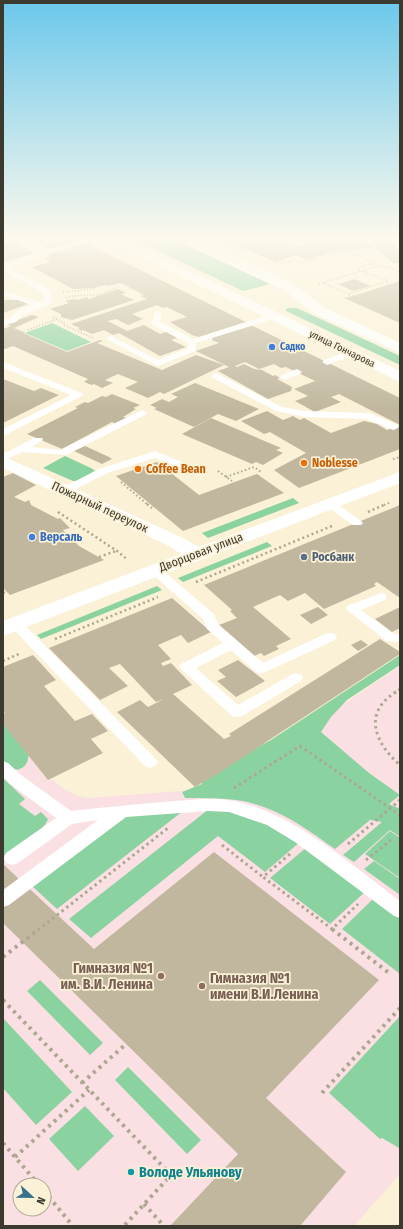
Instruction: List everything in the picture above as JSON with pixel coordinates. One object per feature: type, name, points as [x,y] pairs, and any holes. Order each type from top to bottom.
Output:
[{"type":"main road","name":"улица Гончарова","points":[[230,295],[258,308],[277,306],[351,353],[400,377]]},
{"type":"main road","points":[[277,306],[301,296],[320,311],[400,349]]},
{"type":"main road","name":"Пожарный переулок","points":[[3,461],[176,542],[196,554]]},
{"type":"main road","name":"Дворцовая улица","points":[[9,626],[400,476]]},
{"type":"lane","points":[[11,295],[40,305]]},
{"type":"lane","points":[[3,323],[13,320],[20,313],[40,305],[48,300],[47,295]]},
{"type":"lane","points":[[192,342],[277,306]]},
{"type":"lane","points":[[158,313],[156,323],[192,342]]},
{"type":"lane","points":[[110,339],[158,363],[192,349],[192,342]]},
{"type":"lane","points":[[327,362],[351,353]]},
{"type":"lane","points":[[3,365],[79,395],[3,433]]},
{"type":"lane","points":[[285,377],[297,372]]},
{"type":"lane","points":[[216,376],[278,408],[304,414],[369,416],[394,427]]},
{"type":"lane","points":[[20,449],[62,453],[142,413]]},
{"type":"lane","points":[[3,458],[38,440]]},
{"type":"lane","points":[[66,490],[103,471],[155,454],[200,473]]},
{"type":"lane","points":[[329,504],[354,521]]},
{"type":"lane","points":[[155,570],[209,618],[212,626],[261,669],[330,637]]},
{"type":"lane","points":[[381,597],[352,609],[391,638],[400,638]]},
{"type":"lane","points":[[9,626],[38,646],[150,762]]},
{"type":"lane","points":[[232,644],[186,667],[237,712],[296,678]]},
{"type":"lane","points":[[3,767],[15,779],[68,818]]},
{"type":"lane","points":[[12,858],[68,818],[122,811],[203,805],[229,806],[273,821],[306,841],[400,911]]},
{"type":"lane","points":[[3,900],[122,811]]},
{"type":"path","points":[[60,300],[80,295]]},
{"type":"path","points":[[49,315],[64,323],[64,325],[92,338],[98,336]]},
{"type":"path","points":[[26,331],[57,319]]},
{"type":"path","points":[[226,477],[254,467],[261,472]]},
{"type":"path","points":[[103,471],[112,475],[153,509]]},
{"type":"path","points":[[218,471],[232,481]]},
{"type":"path","points":[[3,661],[177,590],[354,521],[393,502]]},
{"type":"path","points":[[58,512],[117,550],[128,560]]},
{"type":"path","points":[[99,557],[117,550]]},
{"type":"path","points":[[3,593],[8,592]]},
{"type":"path","points":[[400,689],[387,697],[381,704],[375,719],[377,736],[381,745],[387,754],[400,765]]},
{"type":"path","points":[[3,957],[203,805],[300,746],[400,814]]},
{"type":"path","points":[[350,842],[400,800]]},
{"type":"path","points":[[371,856],[391,840]]},
{"type":"path","points":[[263,877],[306,841]]},
{"type":"path","points":[[222,845],[389,973]]},
{"type":"path","points":[[332,929],[372,890]]},
{"type":"path","points":[[3,1000],[171,1175],[124,1226]]},
{"type":"path","points":[[322,1093],[400,1008]]},
{"type":"path","points":[[82,1083],[126,1044]]},
{"type":"path","points":[[14,1157],[89,1090]]},
{"type":"path","points":[[3,1143],[32,1177]]},
{"type":"path","points":[[52,1200],[74,1226]]},
{"type":"path","points":[[144,1204],[164,1226]]},
{"type":"shaded area","name":"Гимназия №1 имени В.И.Ленина","points":[[400,666],[400,1174],[354,1226],[3,1226],[3,724],[48,780],[51,779],[64,789],[78,796],[88,798],[181,791],[184,798],[218,789]]},
{"type":"green space","points":[[288,308],[297,308],[400,356],[400,365],[286,311]]},
{"type":"green space","points":[[52,323],[91,342],[67,351],[25,333]]},
{"type":"green space","points":[[65,456],[95,471],[78,481],[73,481],[43,468]]},
{"type":"green space","points":[[293,498],[299,503],[208,538],[202,533]]},
{"type":"green space","points":[[267,542],[272,546],[183,582],[178,578]]},
{"type":"green space","points":[[157,586],[162,590],[41,639],[37,635]]},
{"type":"green space","points":[[400,655],[400,665],[347,700],[331,717],[321,732],[369,773],[400,795],[389,804],[398,808],[400,807],[400,837],[390,830],[354,862],[343,855],[382,822],[370,820],[335,849],[292,820],[256,804],[229,799],[185,798],[182,792],[202,784],[203,779],[212,771],[271,740]]},
{"type":"green space","points":[[3,714],[28,753],[28,760],[25,766],[16,770],[3,764]]},
{"type":"green space","points":[[3,778],[25,799],[19,804],[35,816],[41,812],[48,819],[41,829],[35,834],[3,856]]},
{"type":"green space","points":[[209,809],[227,810],[272,825],[300,842],[265,872],[218,836],[91,938],[69,919]]},
{"type":"green space","points":[[183,811],[57,909],[32,886],[127,816]]},
{"type":"green space","points":[[390,831],[400,838],[400,878],[365,854]]},
{"type":"green space","points":[[307,847],[366,891],[330,924],[270,878]]},
{"type":"green space","points":[[374,861],[400,879],[400,895],[364,869]]},
{"type":"green space","points":[[375,897],[400,916],[400,974],[342,929]]},
{"type":"green space","points":[[40,980],[103,1043],[90,1055],[27,991]]},
{"type":"green space","points":[[400,1016],[399,1148],[382,1138],[380,1139],[329,1093]]},
{"type":"green space","points":[[3,1018],[72,1092],[36,1125],[3,1088]]},
{"type":"green space","points":[[128,1067],[201,1140],[187,1154],[115,1080]]},
{"type":"green space","points":[[85,1106],[114,1136],[78,1171],[49,1139]]},
{"type":"building","points":[[100,295],[124,295],[134,300],[72,320],[61,317],[61,314],[50,309],[69,303],[65,301],[74,299],[78,300],[87,297],[89,299]]},
{"type":"building","points":[[192,295],[246,322],[199,337],[192,335],[170,322],[187,317],[167,307],[163,308],[157,305],[132,314],[143,319],[128,325],[116,319],[108,321],[127,331],[144,325],[160,334],[166,332],[177,338],[171,340],[186,347],[160,356],[119,333],[113,335],[104,330],[92,334],[83,330],[81,331],[78,329],[80,328],[71,324],[147,299],[140,296]]},
{"type":"building","points":[[400,295],[400,323],[344,298],[353,296]]},
{"type":"building","points":[[3,300],[18,300],[28,304],[3,313]]},
{"type":"building","points":[[32,315],[39,317],[14,328],[67,352],[100,340],[103,341],[97,343],[162,370],[196,355],[224,365],[164,394],[160,392],[148,398],[125,388],[138,382],[118,374],[105,380],[113,383],[102,388],[94,384],[92,385],[84,382],[88,379],[13,346],[5,349],[3,348],[3,329],[11,326],[6,324]]},
{"type":"building","points":[[251,325],[400,398],[400,425],[339,394],[331,397],[341,402],[315,412],[295,401],[308,396],[294,389],[315,381],[286,367],[281,368],[274,364],[259,369],[245,362],[235,366],[237,367],[244,364],[254,369],[262,370],[273,376],[275,375],[280,378],[277,379],[292,387],[291,391],[268,399],[218,371],[229,367],[196,351],[219,343],[212,340],[213,337]]},
{"type":"building","points":[[3,379],[34,391],[41,388],[59,395],[3,423]]},
{"type":"building","points":[[195,383],[259,409],[236,421],[218,414],[194,427],[154,409],[157,408],[150,405],[162,399],[169,402],[178,397],[171,394]]},
{"type":"building","points":[[112,394],[140,405],[133,408],[136,409],[123,417],[127,418],[116,424],[112,422],[62,449],[27,434],[78,408],[75,407],[85,402],[88,403],[102,396],[106,397]]},
{"type":"building","points":[[267,411],[283,420],[293,416],[300,420],[304,418],[331,433],[364,421],[377,424],[387,430],[400,425],[400,449],[299,488],[274,470],[306,453],[270,432],[264,434],[241,421]]},
{"type":"building","points":[[211,418],[281,448],[276,450],[283,453],[263,465],[256,462],[252,464],[182,434]]},
{"type":"building","points":[[85,446],[112,459],[102,464],[74,451]]},
{"type":"building","points":[[157,462],[199,495],[257,474],[284,493],[183,531],[116,476]]},
{"type":"building","name":"Версаль","points":[[13,473],[36,485],[14,497],[25,502],[29,500],[31,505],[58,519],[60,518],[70,528],[63,530],[79,546],[104,560],[10,595],[3,588],[3,477]]},
{"type":"building","points":[[400,505],[400,598],[377,582],[374,584],[376,586],[324,609],[305,593],[288,601],[280,595],[253,607],[291,639],[276,646],[279,649],[264,656],[261,653],[254,656],[219,625],[237,618],[230,611],[232,610],[204,585]]},
{"type":"building","points":[[172,598],[211,632],[188,643],[181,635],[158,645],[171,659],[161,663],[163,666],[171,663],[192,685],[173,694],[224,739],[231,736],[229,734],[380,639],[400,652],[400,654],[219,773],[195,787],[117,712],[140,700],[148,707],[164,699],[156,702],[120,664],[109,668],[128,686],[100,700],[49,648]]},
{"type":"building","points":[[318,607],[328,615],[311,624],[300,615]]},
{"type":"building","points":[[400,607],[400,628],[392,632],[375,619]]},
{"type":"building","points":[[361,640],[368,645],[358,651],[351,645]]},
{"type":"building","points":[[33,655],[56,680],[44,686],[75,721],[92,714],[108,731],[91,739],[103,753],[48,780],[3,724],[3,714],[5,713],[3,710],[3,667]]},
{"type":"building","points":[[238,660],[265,681],[236,697],[217,681],[226,677],[218,670]]},
{"type":"building","points":[[214,852],[379,980],[266,1098],[346,1172],[300,1226],[170,1226],[238,1154],[3,923],[3,864],[94,949]]},
{"type":"place","name":"Садко","points":[[272,347]]},
{"type":"place","name":"Noblesse","points":[[304,463]]},
{"type":"place","name":"Coffee Bean","points":[[138,469]]},
{"type":"place","name":"Версаль","points":[[32,537]]},
{"type":"place","name":"Росбанк","points":[[304,557]]},
{"type":"place","name":"Гимназия №1 им. В.И. Ленина","points":[[161,976]]},
{"type":"place","name":"Гимназия №1 имени В.И.Ленина","points":[[202,986]]},
{"type":"place","name":"Володе Ульянову","points":[[131,1172]]}]
